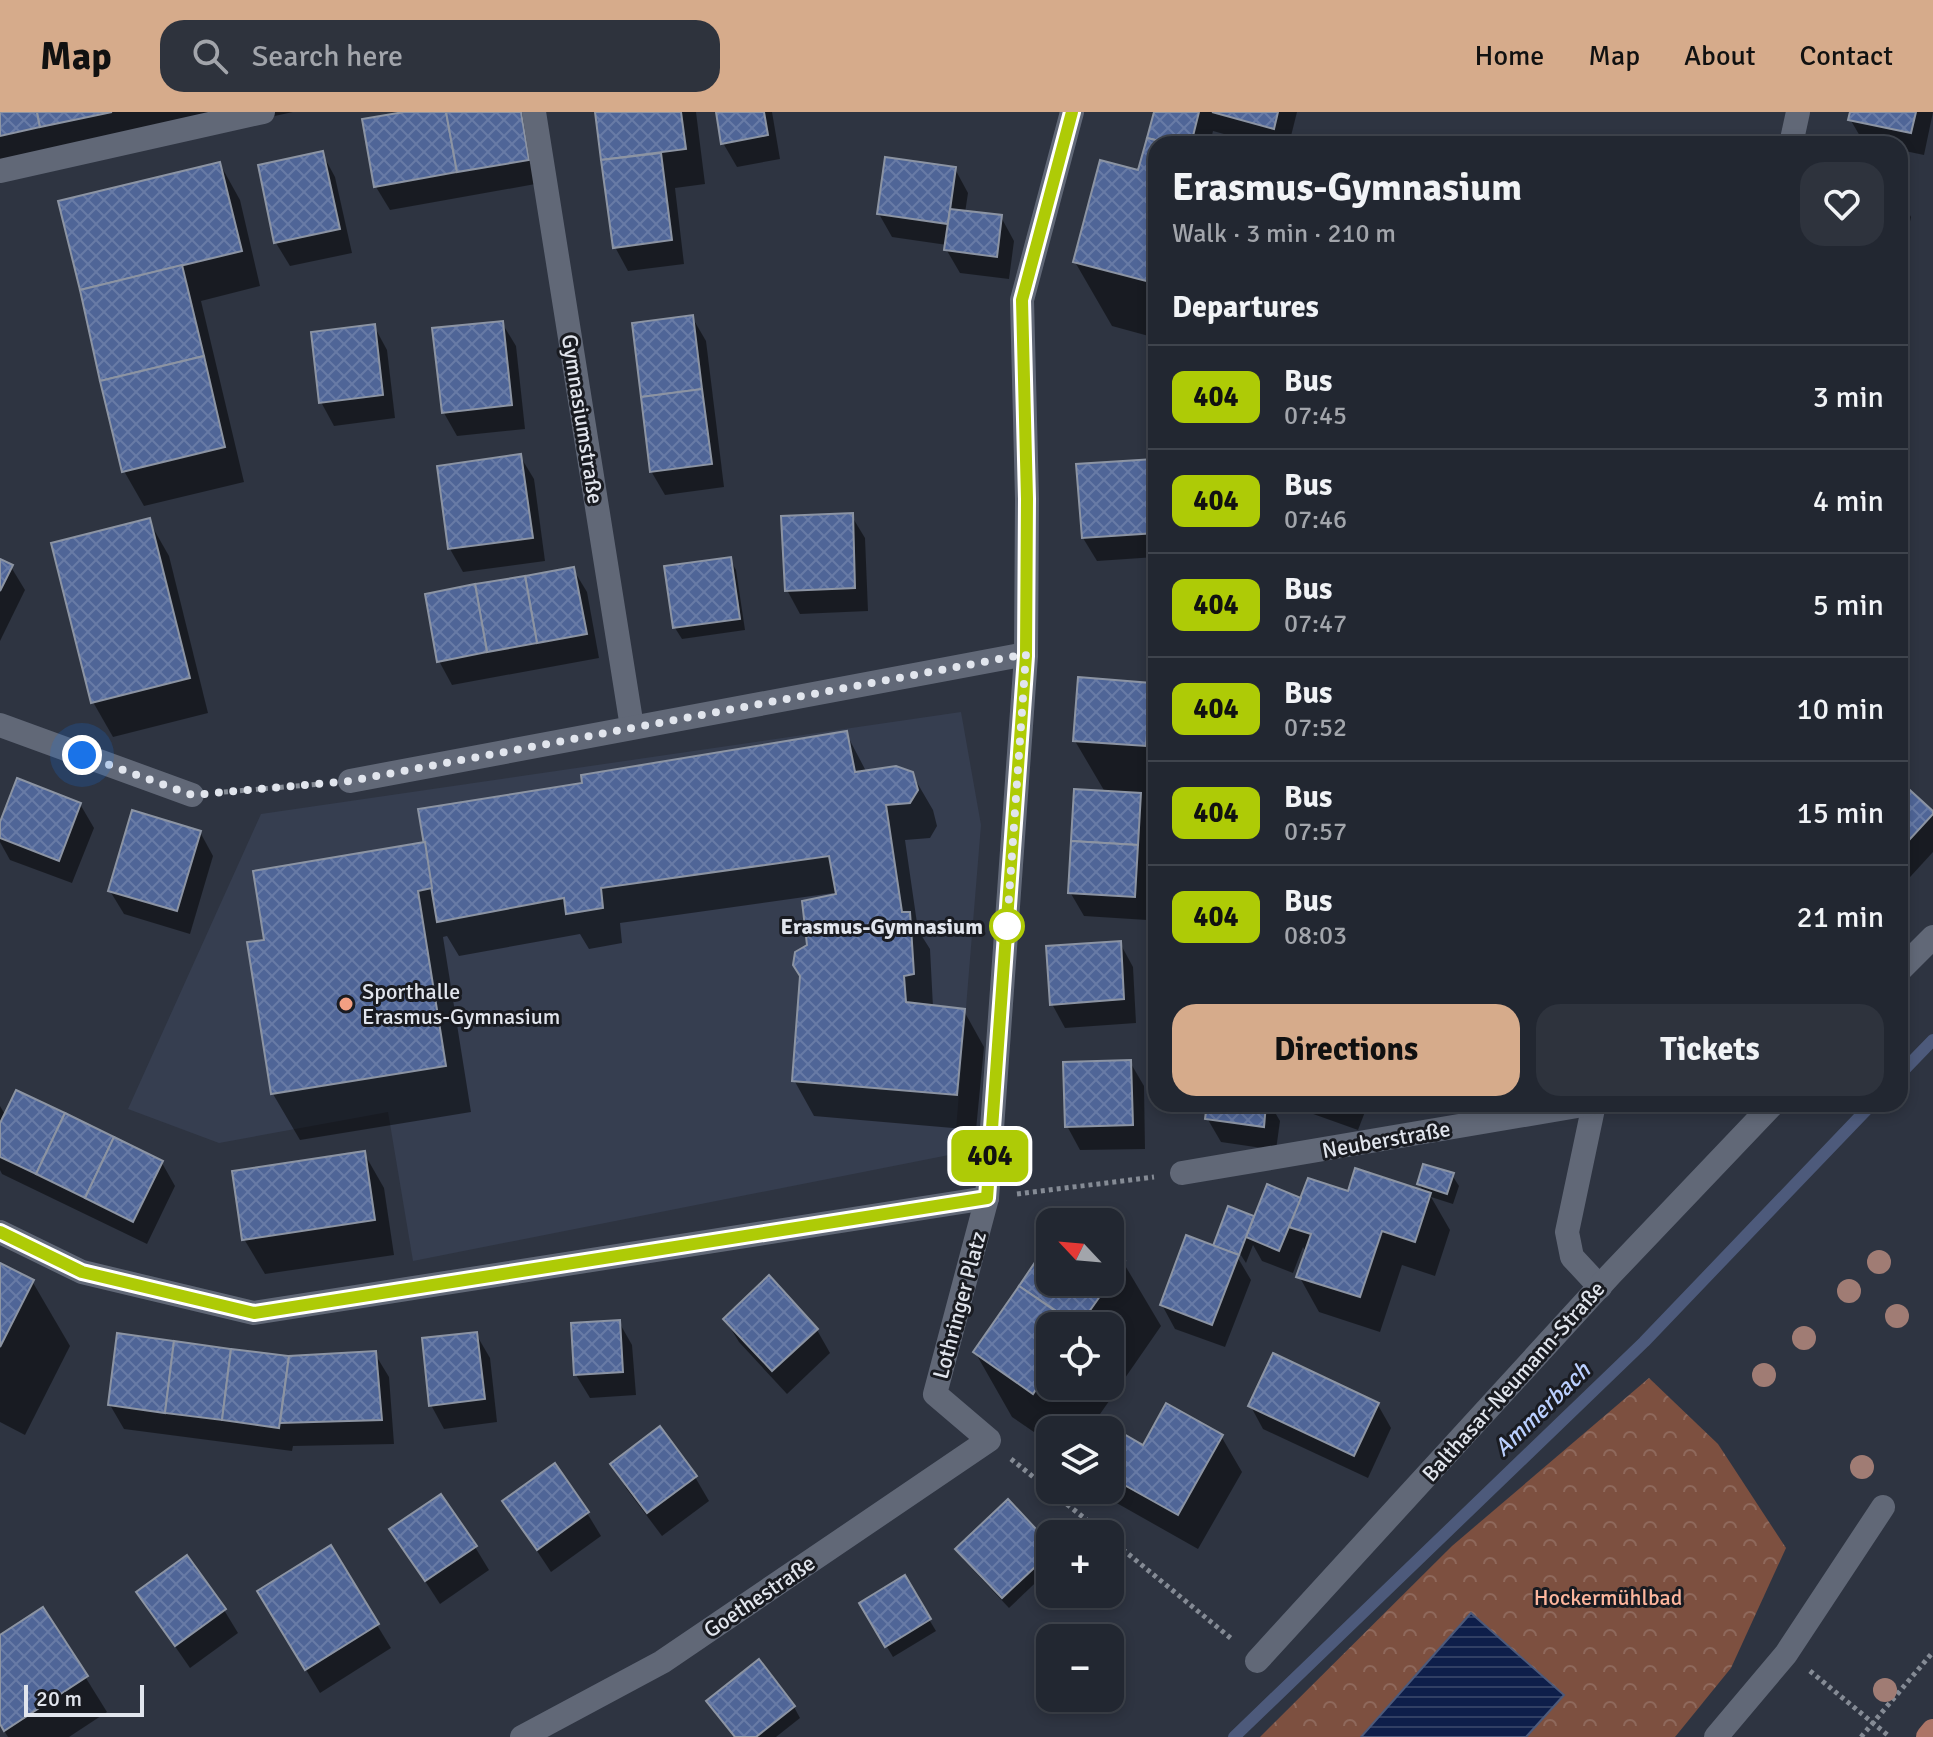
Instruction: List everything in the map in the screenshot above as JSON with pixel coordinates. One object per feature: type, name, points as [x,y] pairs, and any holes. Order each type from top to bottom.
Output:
[{"type":"main road","points":[[1928,1737],[1933,1731]]},
{"type":"street","points":[[0,171],[263,112]]},
{"type":"street","name":"Gymnasiumstraße","points":[[534,112],[632,727]]},
{"type":"street","points":[[0,1232],[82,1272],[254,1313],[987,1198],[1026,654],[1027,499],[1022,300],[1072,112]]},
{"type":"street","points":[[1793,136],[1798,112]]},
{"type":"street","points":[[350,781],[1026,654]]},
{"type":"street","points":[[0,725],[192,795]]},
{"type":"street","points":[[1908,962],[1933,937]]},
{"type":"street","name":"Neuberstraße","points":[[1182,1173],[1544,1112]]},
{"type":"street","points":[[1590,1112],[1567,1232],[1572,1257],[1600,1287]]},
{"type":"street","name":"Balthasar-Neumann-Straße","points":[[1257,1661],[1600,1287],[1765,1112]]},
{"type":"street","name":"Lothringer Platz","points":[[987,1198],[935,1394],[989,1440]]},
{"type":"street","name":"Goethestraße","points":[[522,1737],[662,1662],[989,1440]]},
{"type":"street","points":[[1716,1737],[1786,1654],[1883,1507]]},
{"type":"path","points":[[192,795],[350,781]]},
{"type":"path","points":[[987,1198],[1182,1173]]},
{"type":"path","points":[[989,1440],[1087,1520]]},
{"type":"path","points":[[1124,1550],[1225,1633]]},
{"type":"path","points":[[1861,1737],[1933,1652]]},
{"type":"path","points":[[1786,1654],[1890,1737]]},
{"type":"shaded area","name":"Erasmus-Gymnasium","points":[[961,712],[981,825],[954,1154],[413,1261],[388,1112],[219,1143],[128,1109],[261,814]]},
{"type":"green space","name":"Hockermühlbad","points":[[1649,1378],[1718,1444],[1786,1548],[1731,1668],[1675,1737],[1260,1737],[1452,1546]]},
{"type":"water","points":[[1471,1613],[1564,1695],[1526,1737],[1361,1737]]},
{"type":"building","points":[[0,112],[37,112],[40,127],[0,136]]},
{"type":"building","points":[[37,112],[112,112],[40,127]]},
{"type":"building","points":[[404,112],[446,112],[457,172],[374,187],[362,119]]},
{"type":"building","points":[[446,112],[521,112],[529,160],[457,172]]},
{"type":"building","points":[[595,112],[681,112],[686,149],[601,160]]},
{"type":"building","points":[[716,112],[764,112],[768,135],[721,144]]},
{"type":"building","points":[[1154,112],[1199,112],[1193,136],[1147,138]]},
{"type":"building","points":[[1212,112],[1278,112],[1274,129]]},
{"type":"building","points":[[1850,112],[1916,112],[1911,133],[1848,120]]},
{"type":"building","points":[[1148,138],[1148,281],[1073,262],[1100,160],[1138,170]]},
{"type":"building","points":[[323,151],[340,229],[274,243],[258,165]]},
{"type":"building","points":[[661,153],[672,240],[613,248],[601,160]]},
{"type":"building","points":[[885,157],[956,167],[948,224],[877,214]]},
{"type":"building","points":[[220,162],[242,251],[80,290],[58,201]]},
{"type":"building","points":[[950,209],[1002,215],[997,257],[944,250]]},
{"type":"building","points":[[182,265],[204,356],[100,381],[80,290]]},
{"type":"building","points":[[693,315],[702,389],[641,397],[632,323]]},
{"type":"building","points":[[503,321],[512,405],[442,413],[432,328]]},
{"type":"building","points":[[375,324],[383,395],[319,403],[311,332]]},
{"type":"building","points":[[204,356],[225,447],[122,472],[100,381]]},
{"type":"building","points":[[702,389],[712,464],[650,472],[641,397]]},
{"type":"building","points":[[521,454],[533,538],[448,549],[437,466]]},
{"type":"building","points":[[1148,459],[1148,534],[1082,538],[1076,464]]},
{"type":"building","points":[[853,513],[855,588],[785,591],[781,516]]},
{"type":"building","points":[[150,518],[190,678],[91,703],[51,543]]},
{"type":"building","points":[[731,557],[740,619],[673,628],[664,566]]},
{"type":"building","points":[[0,559],[13,565],[0,591]]},
{"type":"building","points":[[574,567],[587,634],[537,643],[525,576]]},
{"type":"building","points":[[525,576],[537,643],[487,652],[475,584]]},
{"type":"building","points":[[475,584],[487,652],[437,662],[425,594]]},
{"type":"building","points":[[1078,677],[1148,683],[1146,746],[1073,741]]},
{"type":"building","points":[[847,731],[855,772],[896,766],[913,772],[918,790],[910,803],[886,805],[902,912],[910,912],[914,974],[904,976],[906,1002],[965,1009],[957,1095],[792,1081],[800,976],[793,965],[795,952],[807,945],[802,901],[836,894],[829,856],[601,888],[603,908],[566,914],[564,898],[437,922],[418,809],[582,783],[581,775]]},
{"type":"building","points":[[17,778],[81,803],[59,861],[0,838],[0,822]]},
{"type":"building","points":[[1908,788],[1933,814],[1908,841]]},
{"type":"building","points":[[1074,789],[1141,793],[1138,845],[1071,841]]},
{"type":"building","points":[[132,810],[201,831],[177,911],[108,891]]},
{"type":"building","points":[[1071,841],[1138,845],[1135,897],[1068,893]]},
{"type":"building","name":"Sporthalle Erasmus-Gymnasium","points":[[425,842],[432,888],[418,891],[446,1066],[271,1094],[247,942],[264,940],[253,871]]},
{"type":"building","points":[[1121,941],[1124,999],[1050,1005],[1046,946]]},
{"type":"building","points":[[1131,1060],[1133,1125],[1065,1127],[1063,1062]]},
{"type":"building","points":[[16,1090],[65,1113],[36,1174],[0,1157],[0,1123]]},
{"type":"building","points":[[1206,1112],[1265,1112],[1264,1127],[1205,1119]]},
{"type":"building","points":[[65,1113],[114,1137],[85,1198],[36,1174]]},
{"type":"building","points":[[114,1137],[163,1161],[133,1222],[85,1198]]},
{"type":"building","points":[[365,1151],[375,1220],[242,1240],[232,1171]]},
{"type":"building","points":[[1423,1164],[1454,1173],[1447,1194],[1417,1184]]},
{"type":"building","points":[[1355,1168],[1431,1193],[1415,1242],[1382,1231],[1360,1297],[1296,1277],[1311,1234],[1289,1227],[1308,1178],[1348,1191]]},
{"type":"building","points":[[1267,1184],[1301,1198],[1279,1251],[1246,1237]]},
{"type":"building","points":[[1228,1206],[1254,1216],[1239,1255],[1213,1246]]},
{"type":"building","points":[[1186,1235],[1239,1255],[1212,1325],[1160,1305]]},
{"type":"building","points":[[1036,1261],[1036,1296],[1100,1296],[1089,1312],[1058,1312],[1019,1286]]},
{"type":"building","points":[[0,1263],[34,1280],[0,1347]]},
{"type":"building","points":[[769,1275],[818,1329],[772,1371],[723,1319]]},
{"type":"building","points":[[1019,1286],[1057,1312],[1036,1312],[1036,1389],[1033,1394],[973,1352]]},
{"type":"building","points":[[620,1320],[623,1372],[574,1375],[571,1323]]},
{"type":"building","points":[[477,1332],[485,1399],[429,1406],[422,1338]]},
{"type":"building","points":[[117,1333],[174,1341],[165,1413],[108,1405]]},
{"type":"building","points":[[174,1341],[231,1349],[222,1420],[165,1413]]},
{"type":"building","points":[[231,1349],[289,1356],[279,1428],[222,1420]]},
{"type":"building","points":[[376,1351],[382,1420],[280,1423],[289,1356]]},
{"type":"building","points":[[1273,1353],[1379,1403],[1354,1456],[1248,1406]]},
{"type":"building","points":[[1166,1403],[1223,1435],[1178,1515],[1124,1485],[1124,1434],[1143,1445]]},
{"type":"building","points":[[660,1426],[697,1476],[647,1513],[610,1464]]},
{"type":"building","points":[[555,1463],[589,1512],[537,1550],[502,1501]]},
{"type":"building","points":[[441,1494],[477,1546],[425,1581],[389,1529]]},
{"type":"building","points":[[1008,1499],[1036,1529],[1036,1566],[1002,1598],[955,1549]]},
{"type":"building","points":[[331,1545],[379,1624],[305,1670],[257,1591]]},
{"type":"building","points":[[187,1555],[226,1609],[175,1646],[136,1592]]},
{"type":"building","points":[[905,1575],[931,1619],[885,1647],[859,1603]]},
{"type":"building","points":[[43,1607],[88,1676],[4,1731],[0,1724],[0,1635]]},
{"type":"building","points":[[759,1659],[795,1706],[756,1737],[735,1737],[706,1701]]},
{"type":"waterway","name":"Ammerbach","points":[[1908,1066],[1933,1040]]},
{"type":"waterway","name":"Ammerbach","points":[[1234,1737],[1644,1342],[1864,1112]]},
{"type":"bus line","name":"404","points":[[0,1232],[82,1272],[254,1313],[987,1198],[1026,656],[1027,499],[1022,300],[1072,112]]},
{"type":"place","name":"Erasmus-Gymnasium","points":[[1007,926]]},
{"type":"place","name":"Sporthalle Erasmus-Gymnasium","points":[[346,1004]]},
{"type":"route","points":[[82,755],[192,795],[350,781],[1026,654],[1007,926]]}]
